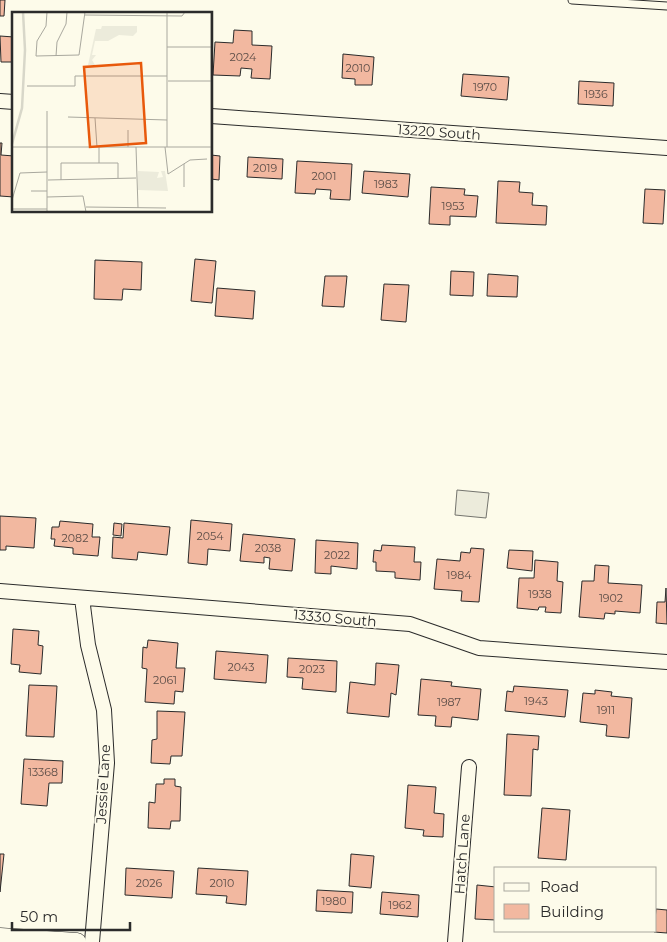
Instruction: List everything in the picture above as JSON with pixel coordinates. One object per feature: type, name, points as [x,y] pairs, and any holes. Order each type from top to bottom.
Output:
[{"type":"street","name":"13220 South","points":[[212,116],[667,148]]},
{"type":"street","name":"13330 South","points":[[0,591],[410,624],[479,648],[667,662]]},
{"type":"street","name":"Jessie Lane","points":[[82,598],[88,645],[104,710],[107,763],[92,942]]},
{"type":"street","name":"Hatch Lane","points":[[455,942],[469,767]]},
{"type":"street","points":[[0,937],[77,942]]},
{"type":"lane","points":[[572,0],[667,6]]},
{"type":"shaded area","points":[[457,490],[489,493],[486,518],[455,515]]},
{"type":"building","points":[[0,0],[5,0],[4,16],[0,16]]},
{"type":"building","points":[[234,30],[252,31],[252,45],[272,46],[270,79],[251,78],[252,69],[241,68],[240,76],[213,75],[215,42],[233,43]]},
{"type":"building","points":[[0,36],[12,37],[12,62],[1,62]]},
{"type":"building","points":[[343,54],[374,57],[372,85],[355,85],[355,79],[342,78]]},
{"type":"building","points":[[463,74],[509,77],[507,100],[461,96]]},
{"type":"building","points":[[579,81],[614,83],[613,106],[578,104]]},
{"type":"building","points":[[0,143],[2,143],[1,155],[12,156],[12,197],[0,196]]},
{"type":"building","points":[[212,155],[220,156],[219,180],[212,179]]},
{"type":"building","points":[[248,157],[283,159],[282,179],[247,177]]},
{"type":"building","points":[[297,161],[352,164],[350,200],[330,199],[331,190],[316,189],[315,194],[295,193]]},
{"type":"building","points":[[364,171],[410,174],[408,197],[362,193]]},
{"type":"building","points":[[498,181],[520,182],[519,192],[533,193],[532,205],[547,206],[546,225],[496,223]]},
{"type":"building","points":[[431,187],[465,189],[464,195],[478,196],[476,217],[450,216],[450,225],[429,224]]},
{"type":"building","points":[[645,189],[665,190],[663,224],[643,223]]},
{"type":"building","points":[[195,259],[216,261],[212,303],[191,301]]},
{"type":"building","points":[[95,260],[142,262],[141,290],[123,289],[122,300],[94,299]]},
{"type":"building","points":[[451,271],[474,272],[473,296],[450,295]]},
{"type":"building","points":[[488,274],[518,276],[517,297],[487,296]]},
{"type":"building","points":[[325,276],[347,276],[344,307],[322,306]]},
{"type":"building","points":[[384,284],[409,285],[406,322],[381,320]]},
{"type":"building","points":[[217,288],[255,291],[253,319],[215,316]]},
{"type":"building","points":[[0,516],[36,518],[34,548],[6,546],[6,550],[0,550]]},
{"type":"building","points":[[191,520],[232,524],[230,551],[208,549],[207,565],[188,563]]},
{"type":"building","points":[[60,521],[93,524],[92,537],[100,537],[98,556],[73,554],[73,548],[54,546],[55,539],[51,539],[52,527],[59,527]]},
{"type":"building","points":[[114,523],[122,524],[121,536],[113,535]]},
{"type":"building","points":[[124,523],[170,527],[167,555],[138,552],[137,560],[112,558],[113,537],[123,538]]},
{"type":"building","points":[[243,534],[295,539],[292,571],[269,569],[270,558],[264,557],[264,563],[240,561]]},
{"type":"building","points":[[316,540],[358,543],[357,569],[331,566],[331,574],[315,573]]},
{"type":"building","points":[[382,545],[415,547],[414,562],[421,562],[420,580],[395,578],[395,572],[376,571],[376,562],[373,562],[374,550],[381,551]]},
{"type":"building","points":[[471,548],[484,549],[479,602],[461,601],[462,591],[434,589],[437,559],[460,561],[461,552],[470,553]]},
{"type":"building","points":[[509,550],[533,551],[532,571],[507,568]]},
{"type":"building","points":[[535,560],[558,562],[557,581],[563,582],[561,613],[545,612],[546,607],[539,607],[538,610],[517,608],[519,578],[534,578]]},
{"type":"building","points":[[595,565],[609,566],[608,583],[642,585],[640,613],[615,611],[615,614],[605,613],[604,619],[579,617],[582,581],[594,581]]},
{"type":"building","points":[[666,588],[667,624],[656,623],[657,602],[665,602]]},
{"type":"building","points":[[13,629],[39,631],[38,645],[43,646],[41,674],[19,672],[20,665],[11,664]]},
{"type":"building","points":[[148,640],[178,643],[176,668],[185,668],[183,692],[175,691],[174,704],[145,702],[147,669],[142,668],[143,647],[147,648]]},
{"type":"building","points":[[216,651],[268,655],[266,683],[214,679]]},
{"type":"building","points":[[288,658],[337,661],[336,692],[302,689],[303,678],[287,677]]},
{"type":"building","points":[[376,663],[399,665],[396,695],[391,693],[389,717],[347,713],[350,682],[375,685]]},
{"type":"building","points":[[421,679],[452,682],[451,686],[481,689],[478,720],[452,717],[451,727],[435,726],[436,716],[418,715]]},
{"type":"building","points":[[29,685],[57,686],[54,737],[26,736]]},
{"type":"building","points":[[514,686],[568,690],[565,717],[505,711],[507,691],[513,692]]},
{"type":"building","points":[[595,690],[612,692],[611,696],[632,698],[629,738],[606,736],[607,725],[580,722],[583,693],[595,694]]},
{"type":"building","points":[[157,711],[185,712],[182,756],[171,756],[170,764],[151,763],[152,740],[157,739]]},
{"type":"building","points":[[507,734],[539,736],[538,750],[533,749],[531,796],[504,795]]},
{"type":"building","points":[[24,759],[63,761],[62,783],[49,783],[47,806],[21,804]]},
{"type":"building","points":[[164,779],[175,779],[175,786],[181,787],[180,821],[171,821],[170,829],[148,828],[149,802],[155,803],[156,784],[164,784]]},
{"type":"building","points":[[408,785],[436,787],[434,813],[444,814],[443,837],[423,836],[424,830],[405,828]]},
{"type":"building","points":[[542,808],[570,810],[566,860],[538,858]]},
{"type":"building","points":[[0,854],[4,854],[0,892]]},
{"type":"building","points":[[351,854],[374,856],[371,888],[349,886]]},
{"type":"building","points":[[126,868],[174,871],[172,898],[125,895]]},
{"type":"building","points":[[198,868],[248,871],[246,905],[226,903],[227,896],[196,894]]},
{"type":"building","points":[[477,885],[494,887],[494,920],[475,919]]},
{"type":"building","points":[[317,890],[353,892],[352,913],[316,911]]},
{"type":"building","points":[[382,892],[419,895],[418,917],[380,914]]},
{"type":"building","points":[[657,909],[667,910],[667,933],[654,932],[657,932]]}]
